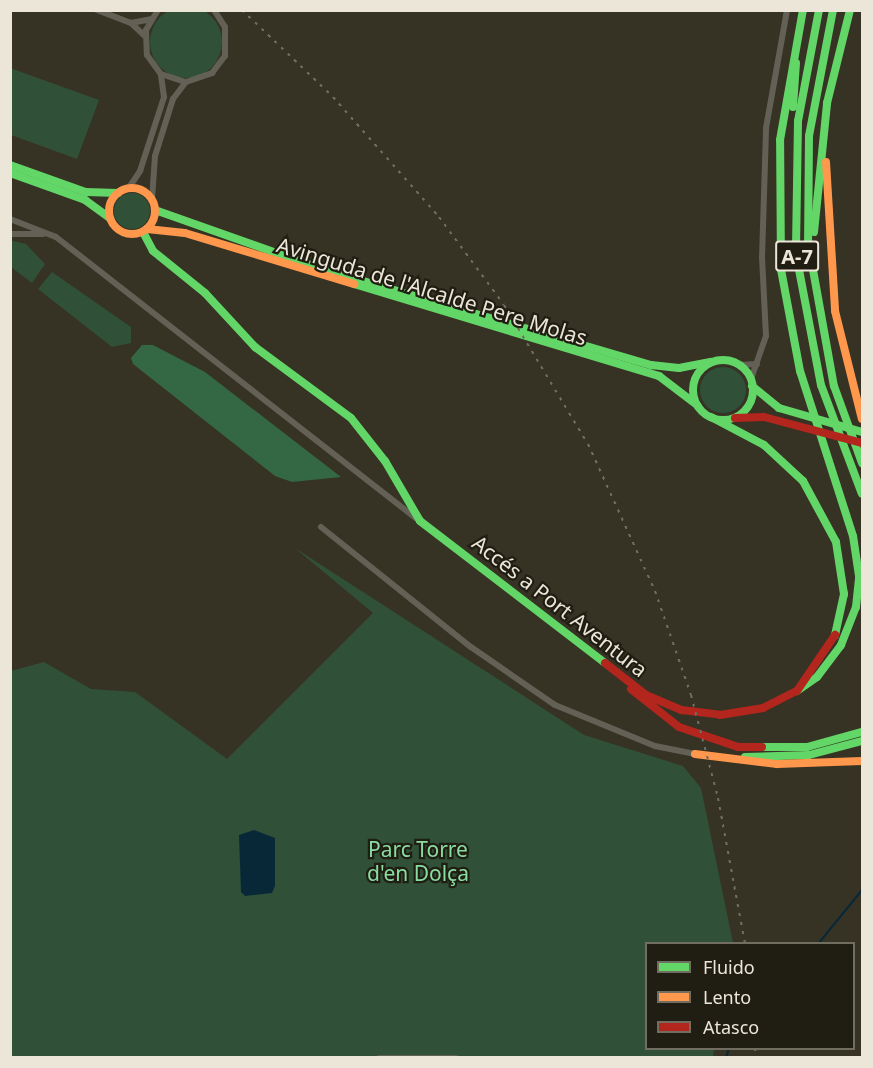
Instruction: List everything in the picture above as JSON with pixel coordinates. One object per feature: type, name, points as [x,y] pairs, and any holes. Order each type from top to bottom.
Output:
[{"type":"main road","points":[[797,691],[816,677],[841,645],[856,607],[859,576],[853,536],[800,371],[781,269],[780,140],[797,38],[804,10]]},
{"type":"main road","name":"A-7","points":[[819,10],[794,165],[796,254],[808,332],[828,410],[862,494]]},
{"type":"main road","name":"A-7","points":[[833,10],[808,154],[814,295],[834,386],[862,463]]},
{"type":"main road","points":[[814,295],[816,180],[833,80],[850,10]]},
{"type":"main road","points":[[794,165],[790,150],[797,38]]},
{"type":"main road","points":[[833,80],[825,171],[827,251],[843,349],[862,418]]},
{"type":"main road","points":[[10,165],[86,192],[118,193],[128,189],[152,199],[155,210],[145,230],[122,232],[110,218],[86,200],[10,173]]},
{"type":"main road","points":[[110,218],[118,193]]},
{"type":"main road","name":"Avinguda de l'Alcalde Pere Molas","points":[[155,210],[198,229],[507,325],[661,367],[710,362]]},
{"type":"main road","name":"Accés a Port Aventura","points":[[145,230],[153,251],[205,293],[255,347],[351,418],[377,449],[420,521],[623,680],[682,710],[708,714],[763,708],[797,691]]},
{"type":"main road","name":"Avinguda de l'Alcalde Pere Molas","points":[[145,230],[185,233],[513,336],[668,380],[697,405]]},
{"type":"main road","points":[[797,691],[828,651],[841,618],[844,583],[836,542],[817,501],[795,471],[755,439],[711,417],[697,405],[694,381],[710,362],[739,365],[774,405],[800,415],[862,432]]},
{"type":"main road","points":[[731,418],[748,406],[752,382]]},
{"type":"main road","points":[[711,417],[764,417],[862,443]]},
{"type":"main road","points":[[623,680],[640,700],[689,732],[716,742],[771,749],[862,741]]},
{"type":"main road","points":[[720,757],[794,756],[847,742],[862,732]]},
{"type":"main road","points":[[695,754],[810,765],[861,761]]},
{"type":"street","points":[[97,10],[131,23],[145,36]]},
{"type":"street","points":[[152,199],[155,156],[172,99],[186,82],[212,73],[225,56],[225,27],[214,10]]},
{"type":"street","points":[[752,382],[766,336],[762,258],[766,128],[788,10]]},
{"type":"street","points":[[157,11],[151,19],[145,36],[149,60],[161,74],[186,82]]},
{"type":"street","points":[[131,23],[151,19]]},
{"type":"street","points":[[128,189],[138,176],[164,97],[161,74]]},
{"type":"street","name":"Accés a Port Aventura","points":[[10,219],[47,233],[226,368],[420,521]]},
{"type":"street","points":[[10,234],[47,233]]},
{"type":"street","points":[[739,365],[758,364]]},
{"type":"street","points":[[321,527],[471,647],[555,705],[655,746],[695,754]]},
{"type":"street","points":[[379,1058],[456,1058]]},
{"type":"green space","points":[[186,6],[206,12],[216,22],[222,42],[216,62],[206,72],[186,78],[166,72],[156,62],[150,42],[156,22],[166,12]]},
{"type":"green space","points":[[10,68],[99,100],[77,159],[11,135]]},
{"type":"green space","points":[[132,193],[145,198],[150,211],[145,224],[132,229],[119,224],[114,211],[119,198]]},
{"type":"green space","points":[[10,240],[26,244],[45,264],[32,283],[11,267]]},
{"type":"green space","points":[[52,272],[131,327],[131,343],[112,347],[38,289]]},
{"type":"green space","points":[[142,345],[153,345],[205,372],[341,477],[292,482],[275,476],[133,364],[131,358]]},
{"type":"green space","points":[[723,367],[739,374],[746,390],[739,406],[723,413],[707,406],[700,390],[707,374]]},
{"type":"green space","name":"Parc Torre d'en Dolça","points":[[295,548],[584,735],[683,766],[701,788],[733,942],[645,942],[645,1050],[714,1050],[713,1057],[11,1058],[11,671],[44,662],[91,689],[135,692],[227,759],[373,613]]},
{"type":"water","points":[[254,830],[275,838],[275,886],[272,893],[245,896],[241,892],[239,835]]},
{"type":"waterway","points":[[820,942],[862,890]]},
{"type":"waterway","points":[[726,1058],[728,1050]]},
{"type":"railway","points":[[242,10],[333,97],[439,217],[504,305],[588,444],[655,591],[691,695],[718,798],[745,942]]},
{"type":"railway","points":[[755,1050],[756,1058]]},
{"type":"traffic: fast","points":[[797,691],[817,677],[841,645],[856,607],[859,576],[853,536],[800,371],[781,269],[780,140],[803,10]]},
{"type":"traffic: fast","points":[[819,10],[798,121],[796,254],[821,385],[862,494]]},
{"type":"traffic: fast","points":[[833,10],[809,136],[808,242],[834,386],[862,463]]},
{"type":"traffic: fast","points":[[814,232],[827,103],[850,10]]},
{"type":"traffic: fast","points":[[793,107],[796,63]]},
{"type":"traffic: fast","points":[[10,165],[86,192],[118,193]]},
{"type":"traffic: fast","points":[[10,173],[85,200],[110,218]]},
{"type":"traffic: fast","points":[[155,210],[319,268],[651,365],[679,368],[710,362]]},
{"type":"traffic: fast","points":[[143,232],[153,251],[205,293],[255,347],[351,418],[385,461],[420,521],[605,663]]},
{"type":"traffic: fast","points":[[354,284],[659,376],[697,405]]},
{"type":"traffic: fast","points":[[723,360],[740,365],[748,373],[753,390],[748,407],[740,415],[723,420],[706,415],[698,407],[693,390],[698,373],[706,365],[723,360]]},
{"type":"traffic: fast","points":[[752,386],[779,408],[862,432]]},
{"type":"traffic: fast","points":[[711,417],[764,445],[803,481],[836,542],[844,594],[835,635]]},
{"type":"traffic: fast","points":[[762,747],[807,747],[862,732]]},
{"type":"traffic: fast","points":[[745,757],[809,755],[862,741]]},
{"type":"traffic: slow","points":[[826,162],[835,311],[862,419]]},
{"type":"traffic: slow","points":[[132,188],[148,195],[155,211],[148,227],[132,234],[116,227],[109,211],[116,195],[132,188]]},
{"type":"traffic: slow","points":[[147,229],[185,233],[354,284]]},
{"type":"traffic: slow","points":[[695,754],[777,764],[862,761]]},
{"type":"traffic: jam","points":[[735,418],[764,417],[862,443]]},
{"type":"traffic: jam","points":[[605,663],[646,695],[682,710],[720,715],[763,708],[797,691],[835,635]]},
{"type":"traffic: jam","points":[[631,689],[679,727],[738,747],[762,747]]}]
